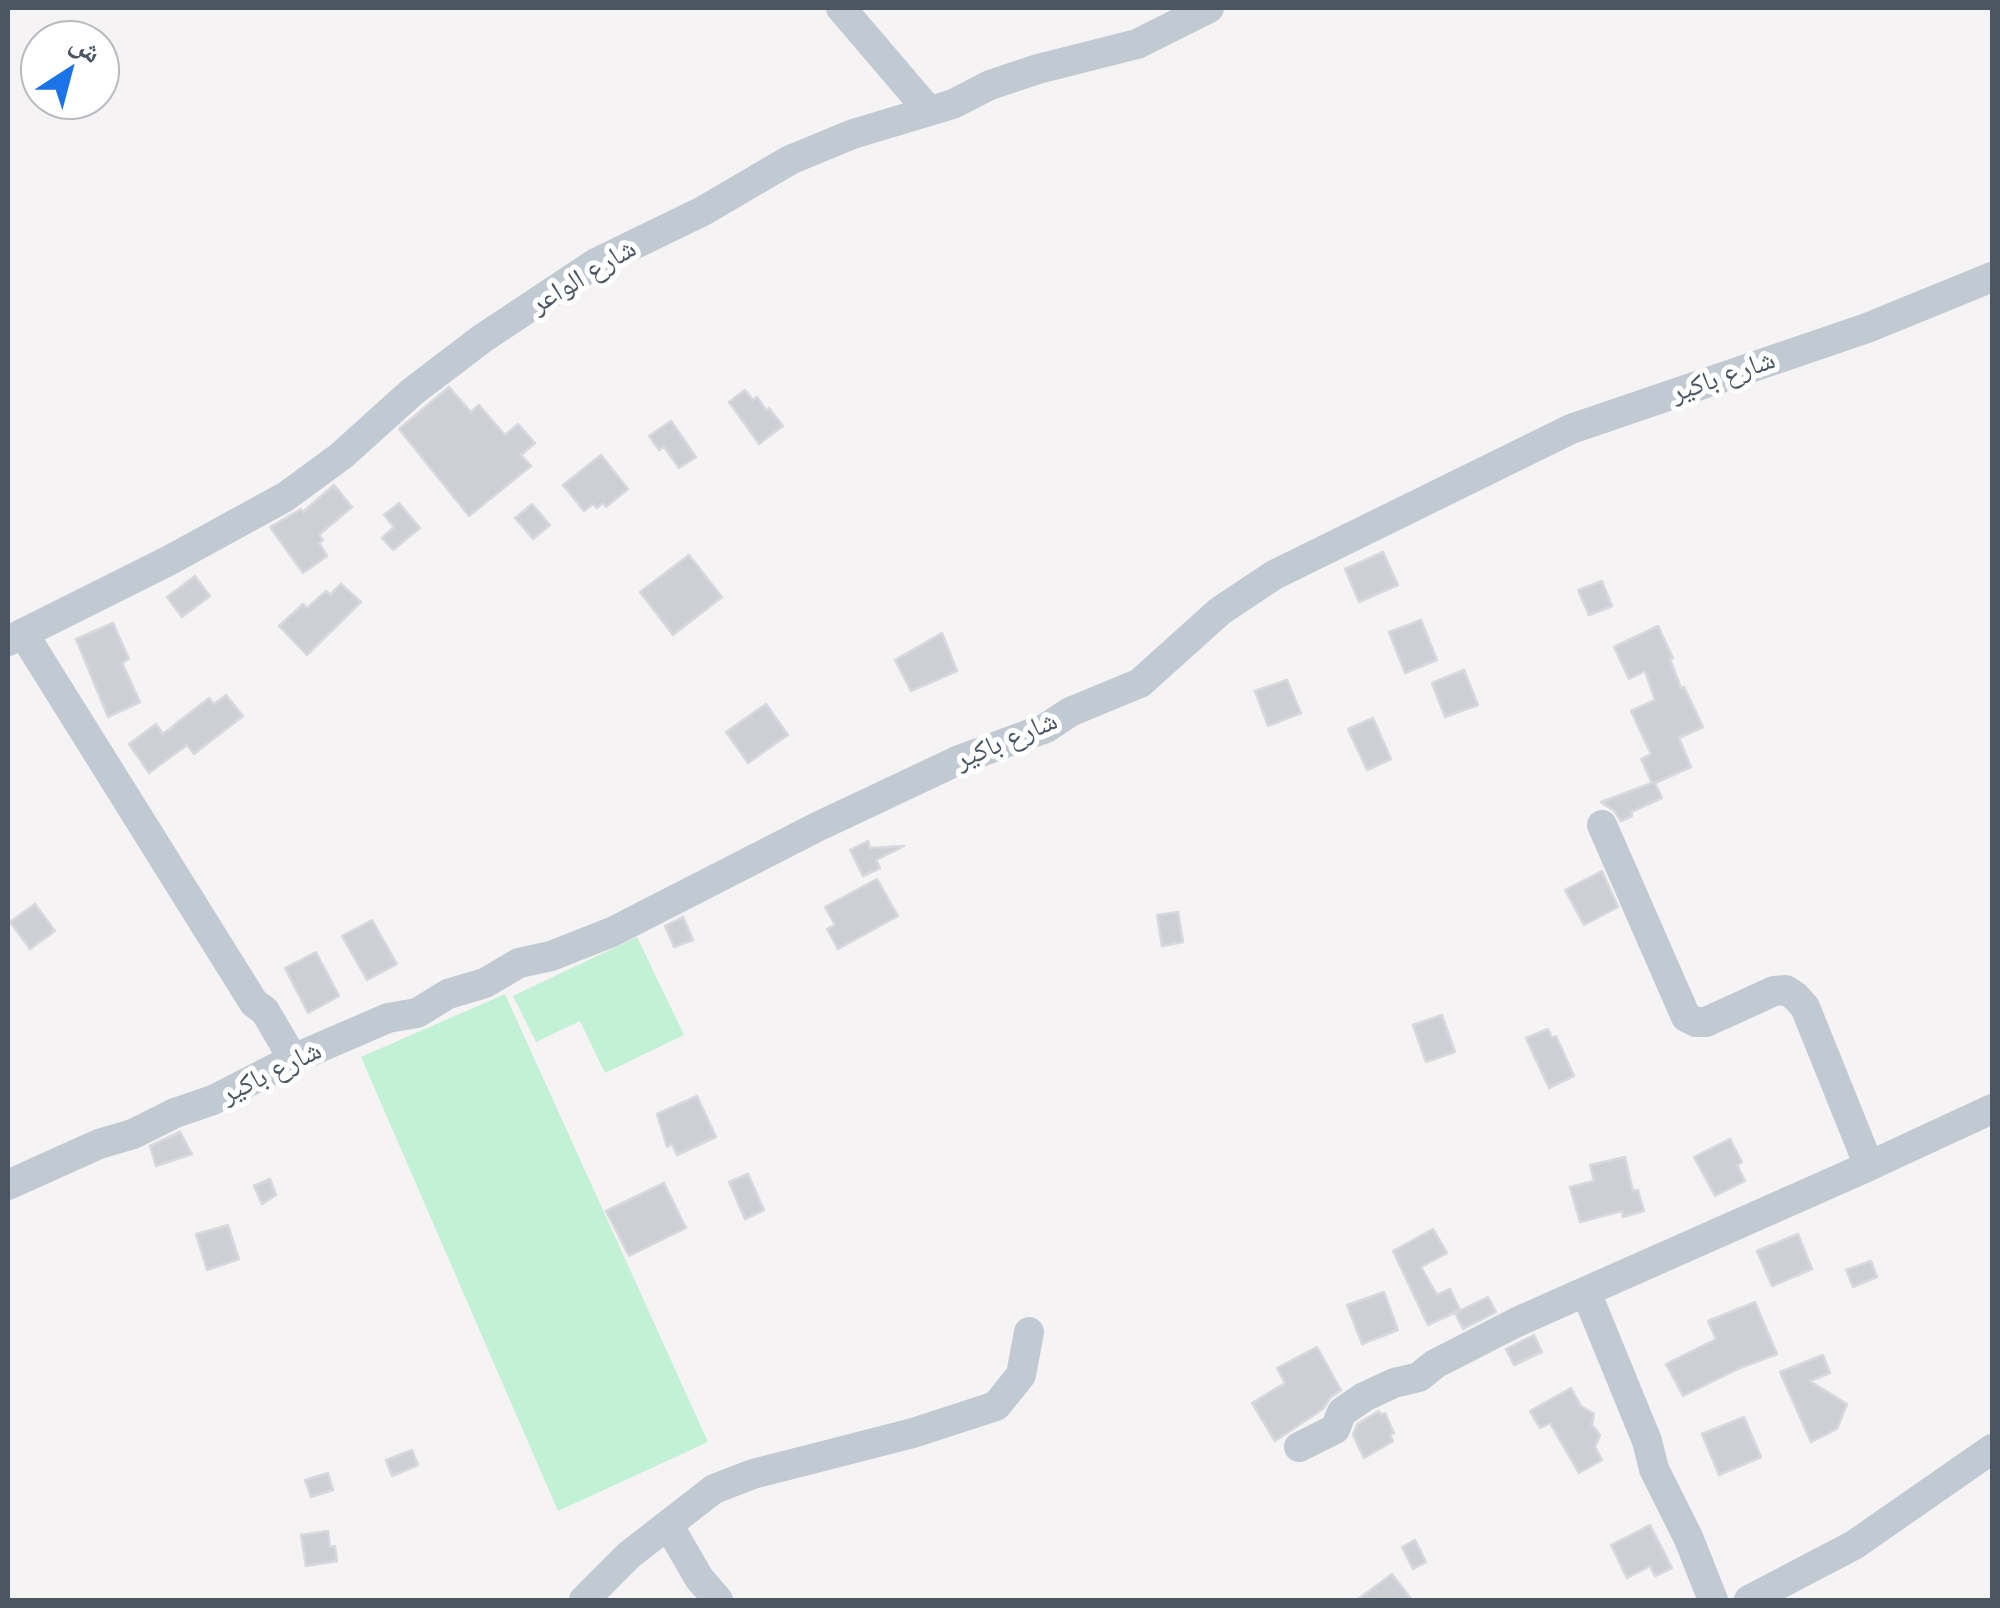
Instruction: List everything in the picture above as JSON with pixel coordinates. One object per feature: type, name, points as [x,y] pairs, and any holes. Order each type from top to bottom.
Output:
[{"type":"street","points":[[842,8],[928,111]]},
{"type":"street","name":"شارع الواعر","points":[[15,637],[285,498],[483,338],[596,262],[704,211],[790,160],[1038,69],[1137,44],[1209,8]]},
{"type":"street","name":"شارع باكير","points":[[8,1185],[99,1144],[134,1134],[175,1113],[214,1100],[291,1056],[388,1018],[417,1013],[448,994],[485,983],[519,963],[551,956],[612,932],[817,826],[959,760],[1046,728],[1070,712],[1140,682],[1176,654],[1220,610],[1274,575],[1571,429],[1867,328],[1992,277]]},
{"type":"street","points":[[15,637],[291,1056]]},
{"type":"street","points":[[1602,824],[1686,1017],[1706,1022],[1774,991],[1786,990],[1795,996],[1805,1007],[1869,1166]]},
{"type":"street","points":[[1299,1447],[1335,1429],[1342,1412],[1364,1396],[1394,1382],[1419,1377],[1435,1364],[1516,1322],[1992,1109]]},
{"type":"street","points":[[1586,1292],[1647,1440],[1654,1469],[1713,1600]]},
{"type":"street","points":[[584,1600],[629,1555],[714,1489],[996,1406],[1014,1388],[1021,1374],[1029,1332]]},
{"type":"street","points":[[1749,1600],[1854,1545],[1992,1449]]},
{"type":"street","points":[[669,1526],[718,1600]]},
{"type":"green space","points":[[637,937],[684,1035],[605,1073],[580,1021],[536,1042],[513,996]]},
{"type":"green space","points":[[505,994],[708,1442],[558,1511],[361,1057]]},
{"type":"building","points":[[449,387],[471,412],[479,405],[505,435],[518,424],[535,443],[521,455],[531,466],[469,516],[399,429]]},
{"type":"building","points":[[745,390],[753,400],[757,397],[766,410],[769,408],[783,426],[759,444],[729,402]]},
{"type":"building","points":[[671,421],[696,457],[679,468],[664,447],[659,450],[649,436]]},
{"type":"building","points":[[601,455],[628,489],[606,507],[603,503],[597,508],[593,504],[584,511],[563,485]]},
{"type":"building","points":[[334,485],[352,507],[319,535],[327,556],[303,573],[270,527],[301,509],[303,512]]},
{"type":"building","points":[[399,503],[420,528],[393,550],[382,538],[394,527],[384,515]]},
{"type":"building","points":[[532,504],[550,525],[533,539],[515,518]]},
{"type":"building","points":[[1383,552],[1398,585],[1359,602],[1345,569]]},
{"type":"building","points":[[689,555],[722,597],[673,635],[640,592]]},
{"type":"building","points":[[195,576],[210,596],[182,617],[167,597]]},
{"type":"building","points":[[1602,581],[1612,606],[1589,615],[1578,590]]},
{"type":"building","points":[[341,584],[361,602],[307,655],[279,626],[303,604],[307,608]]},
{"type":"building","points":[[1421,620],[1437,660],[1405,673],[1389,632]]},
{"type":"building","points":[[113,623],[129,659],[122,663],[140,702],[108,717],[76,639]]},
{"type":"building","points":[[1658,626],[1681,688],[1684,687],[1703,727],[1679,738],[1691,767],[1655,783],[1662,798],[1621,821],[1601,802],[1652,783],[1641,759],[1651,754],[1631,711],[1655,700],[1645,671],[1629,679],[1614,647]]},
{"type":"building","points":[[942,633],[957,671],[911,691],[895,660]]},
{"type":"building","points":[[1464,670],[1478,705],[1445,717],[1432,683]]},
{"type":"building","points":[[1287,680],[1301,713],[1268,726],[1255,691]]},
{"type":"building","points":[[226,695],[243,716],[194,754],[187,745],[149,773],[129,744],[156,724],[163,734],[209,698],[214,704]]},
{"type":"building","points":[[766,704],[788,735],[748,763],[726,732]]},
{"type":"building","points":[[1373,718],[1391,759],[1367,770],[1348,729]]},
{"type":"building","points":[[868,841],[870,848],[904,846],[876,860],[880,868],[863,876],[850,850]]},
{"type":"building","points":[[1602,871],[1618,907],[1584,925],[1565,890]]},
{"type":"building","points":[[877,879],[898,916],[838,949],[827,929],[835,925],[825,907]]},
{"type":"building","points":[[35,904],[55,931],[30,949],[10,922]]},
{"type":"building","points":[[1178,912],[1183,942],[1162,946],[1157,915]]},
{"type":"building","points":[[683,917],[693,940],[674,947],[665,926]]},
{"type":"building","points":[[372,920],[397,964],[367,980],[342,936]]},
{"type":"building","points":[[316,952],[339,996],[308,1013],[285,968]]},
{"type":"building","points":[[1442,1015],[1455,1052],[1426,1062],[1413,1025]]},
{"type":"building","points":[[1548,1029],[1552,1038],[1556,1036],[1574,1076],[1549,1088],[1526,1038]]},
{"type":"building","points":[[697,1096],[716,1137],[677,1155],[672,1144],[667,1147],[657,1114]]},
{"type":"building","points":[[180,1132],[192,1154],[156,1166],[150,1146]]},
{"type":"building","points":[[1730,1139],[1742,1162],[1737,1165],[1745,1181],[1715,1196],[1694,1157]]},
{"type":"building","points":[[1625,1157],[1633,1191],[1638,1190],[1644,1211],[1623,1217],[1622,1211],[1580,1222],[1570,1187],[1594,1181],[1590,1165]]},
{"type":"building","points":[[748,1174],[764,1210],[745,1219],[729,1182]]},
{"type":"building","points":[[270,1179],[276,1195],[262,1204],[254,1186]]},
{"type":"building","points":[[664,1183],[686,1228],[629,1256],[606,1211]]},
{"type":"building","points":[[228,1225],[239,1259],[207,1270],[196,1234]]},
{"type":"building","points":[[1433,1229],[1447,1253],[1421,1267],[1437,1295],[1450,1289],[1460,1310],[1428,1325],[1393,1251]]},
{"type":"building","points":[[1798,1234],[1812,1269],[1772,1286],[1757,1251]]},
{"type":"building","points":[[1871,1261],[1877,1277],[1853,1287],[1846,1270]]},
{"type":"building","points":[[1384,1292],[1398,1330],[1362,1344],[1347,1305]]},
{"type":"building","points":[[1488,1297],[1496,1312],[1463,1329],[1455,1313]]},
{"type":"building","points":[[1755,1302],[1777,1354],[1683,1396],[1666,1364],[1716,1339],[1708,1321]]},
{"type":"building","points":[[1534,1335],[1542,1352],[1514,1365],[1506,1349]]},
{"type":"building","points":[[1317,1347],[1341,1390],[1323,1409],[1275,1441],[1252,1403],[1285,1383],[1277,1368]]},
{"type":"building","points":[[1823,1355],[1830,1373],[1810,1381],[1847,1404],[1837,1429],[1811,1442],[1780,1372]]},
{"type":"building","points":[[1571,1388],[1581,1406],[1594,1414],[1592,1425],[1600,1435],[1595,1447],[1602,1460],[1579,1473],[1550,1423],[1540,1428],[1530,1411]]},
{"type":"building","points":[[1379,1411],[1381,1415],[1385,1413],[1394,1433],[1390,1435],[1393,1441],[1364,1458],[1353,1435],[1357,1424]]},
{"type":"building","points":[[1744,1417],[1761,1457],[1719,1475],[1702,1434]]},
{"type":"building","points":[[412,1450],[418,1465],[392,1476],[386,1460]]},
{"type":"building","points":[[328,1473],[333,1490],[311,1497],[305,1480]]},
{"type":"building","points":[[1650,1525],[1672,1568],[1655,1576],[1650,1566],[1627,1578],[1611,1545]]},
{"type":"building","points":[[328,1531],[337,1561],[306,1566],[301,1535]]},
{"type":"building","points":[[1415,1540],[1426,1562],[1413,1569],[1402,1547]]},
{"type":"building","points":[[1392,1574],[1412,1600],[1357,1600]]}]
